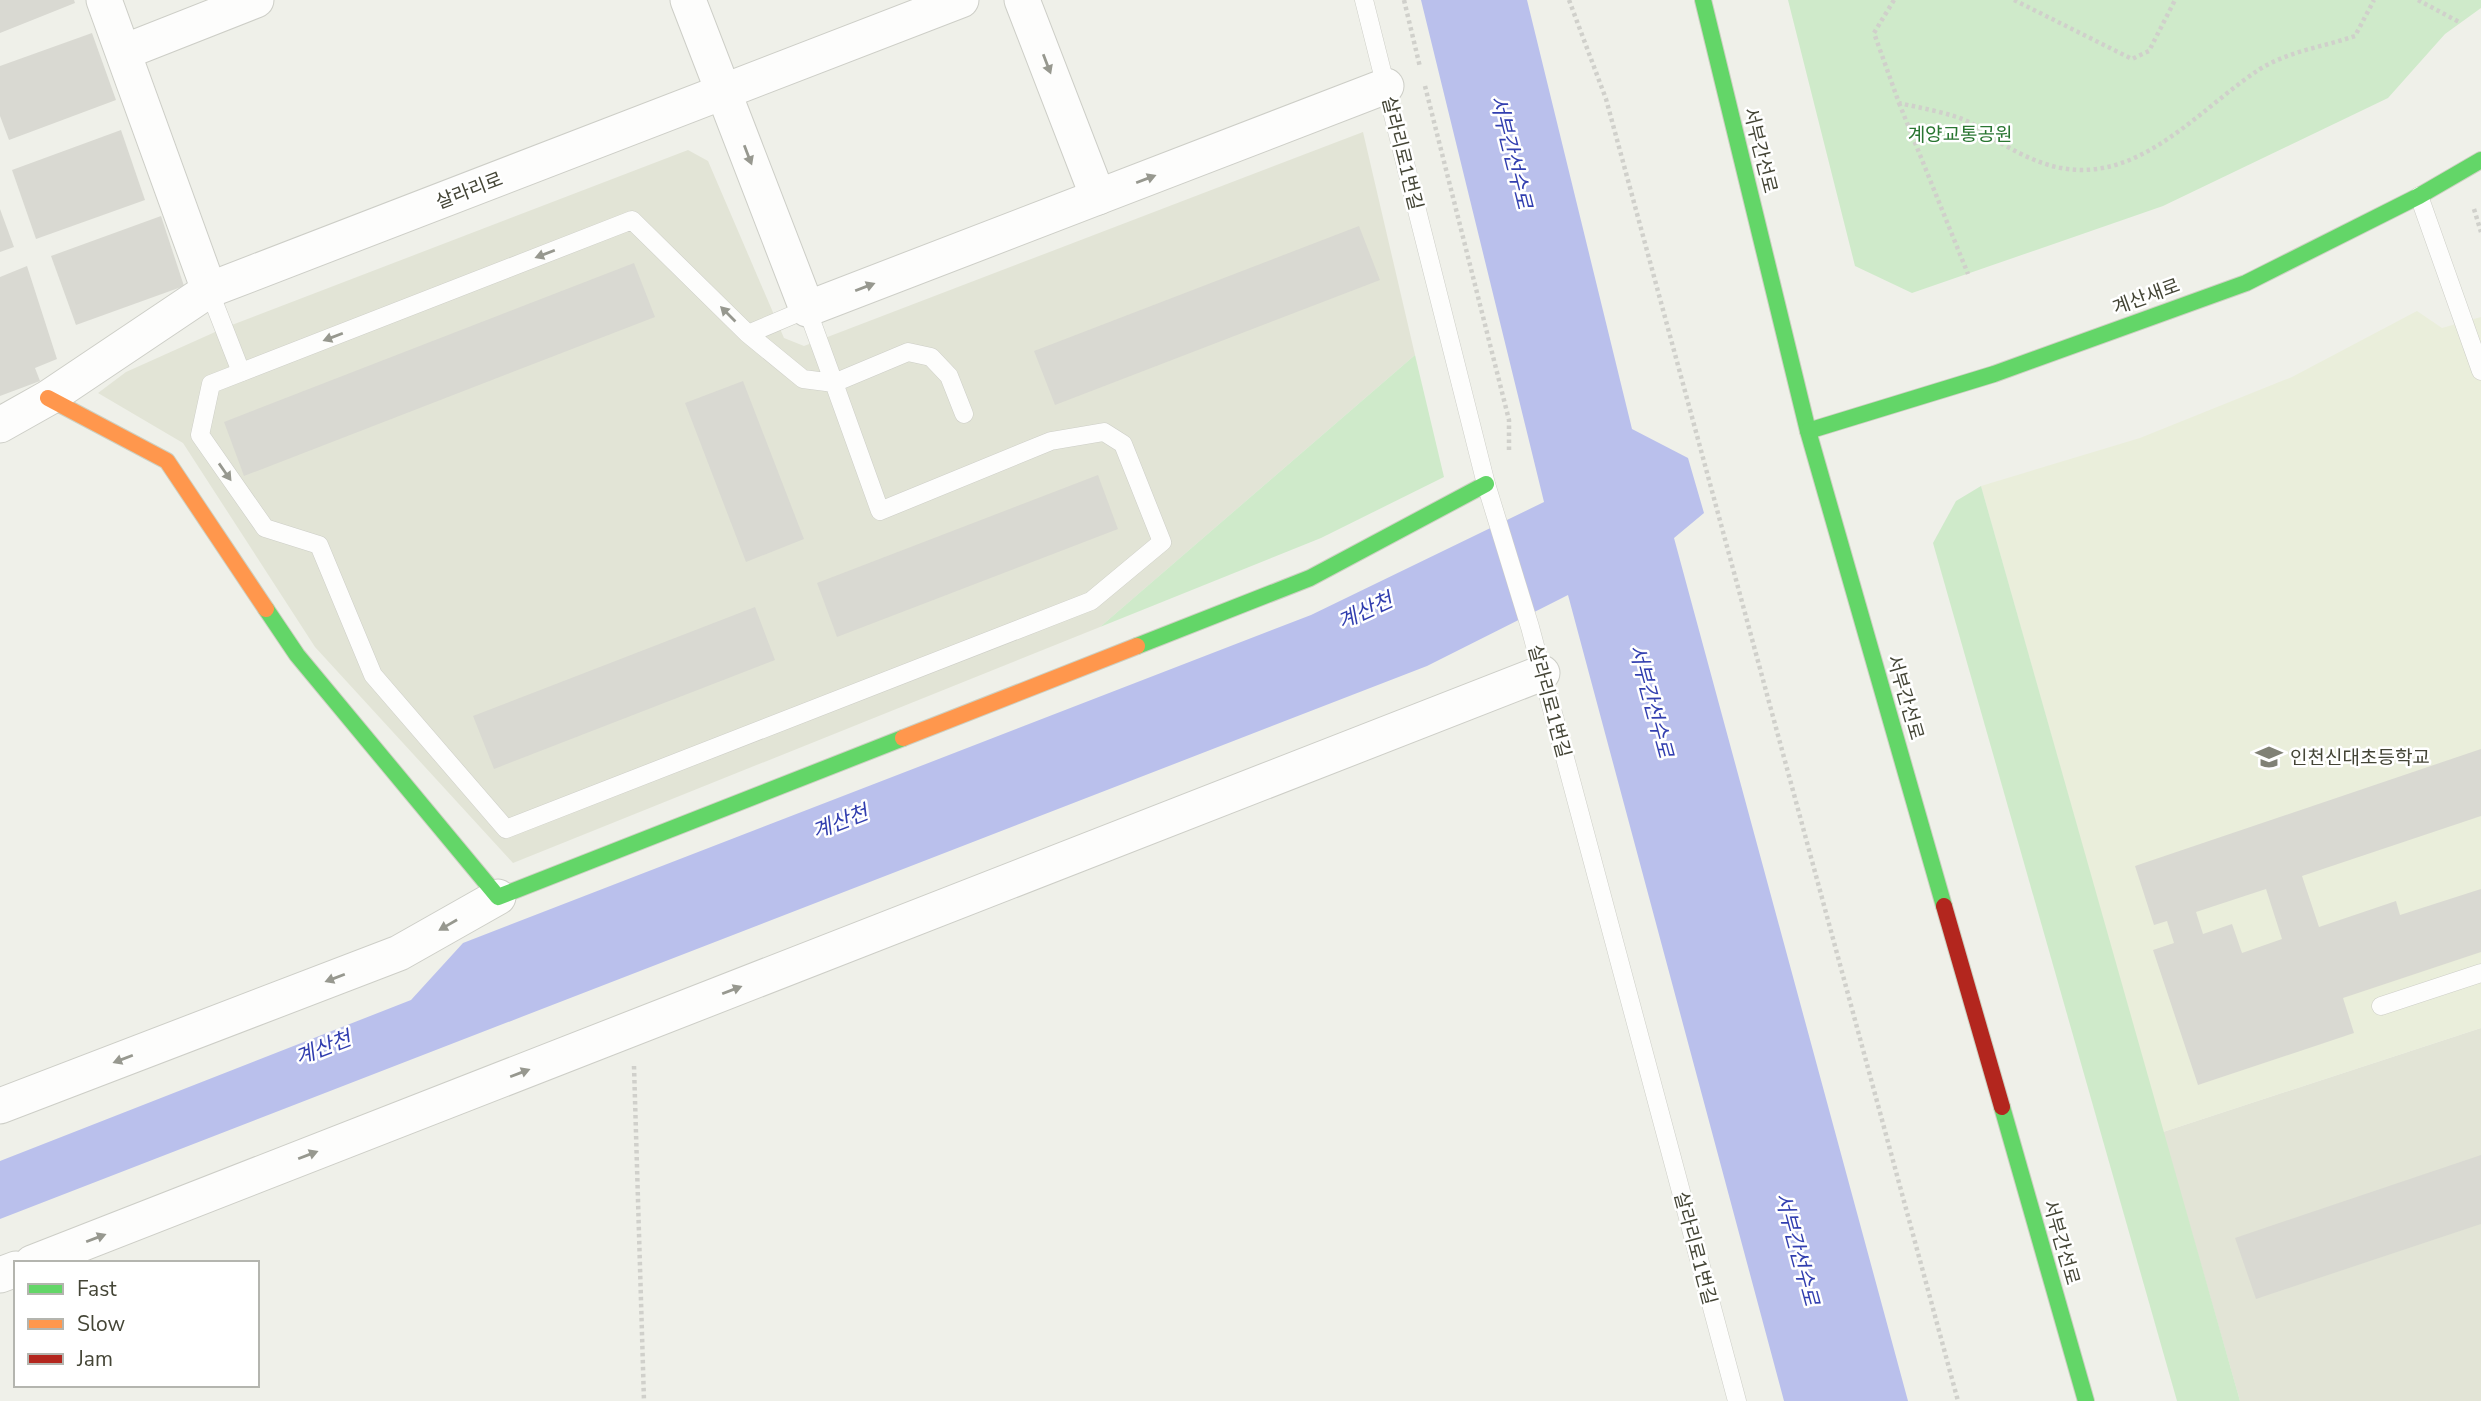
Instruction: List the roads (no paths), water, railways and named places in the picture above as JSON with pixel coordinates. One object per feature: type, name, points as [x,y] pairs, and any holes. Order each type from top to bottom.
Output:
[{"type":"street","points":[[104,0],[209,290]]},
{"type":"street","points":[[124,52],[256,0]]},
{"type":"street","points":[[688,0],[807,309],[1386,86]]},
{"type":"street","name":"살라리로","points":[[0,425],[48,398],[209,290],[961,0]]},
{"type":"street","points":[[1022,0],[1098,197]]},
{"type":"street","name":"서부간선로","points":[[1703,0],[1808,431],[2086,1401]]},
{"type":"street","name":"계산새로","points":[[1808,431],[1994,373],[2246,283],[2419,196],[2481,160]]},
{"type":"street","points":[[48,398],[167,461],[297,655],[498,897]]},
{"type":"street","points":[[0,1106],[399,953],[498,897],[1310,578],[1486,484]]},
{"type":"street","points":[[37,1261],[1542,673]]},
{"type":"lane","name":"살라리로1번길","points":[[1364,0],[1486,484],[1528,621],[1737,1401]]},
{"type":"lane","points":[[2419,196],[2481,371]]},
{"type":"lane","points":[[748,334],[807,309],[834,383],[880,511],[1059,438],[1104,432],[1123,444],[1162,542],[1091,601],[506,829],[373,675],[319,545],[264,528],[200,435],[211,384],[632,220],[748,334],[803,379],[834,383],[908,352],[931,357],[949,376],[964,414]]},
{"type":"lane","points":[[209,290],[241,372]]},
{"type":"lane","points":[[2381,1006],[2481,974]]},
{"type":"water","points":[[1421,0],[1527,0],[1632,429],[1688,458],[1704,513],[1674,538],[1908,1401],[1784,1401],[1568,595],[1427,666],[0,1219],[0,1161],[411,1000],[463,943],[1311,615],[1544,502]]},
{"type":"place","name":"인천신대초등학교","points":[[2269,757]]},
{"type":"park label","name":"계양교통공원","points":[[1960,134]]},
{"type":"water label","name":"서부간선수로","points":[[1511,152]]},
{"type":"water label","name":"계산천","points":[[1365,611]]},
{"type":"water label","name":"서부간선수로","points":[[1651,701]]},
{"type":"water label","name":"계산천","points":[[840,822]]},
{"type":"water label","name":"계산천","points":[[323,1048]]},
{"type":"water label","name":"서부간선수로","points":[[1797,1249]]}]
